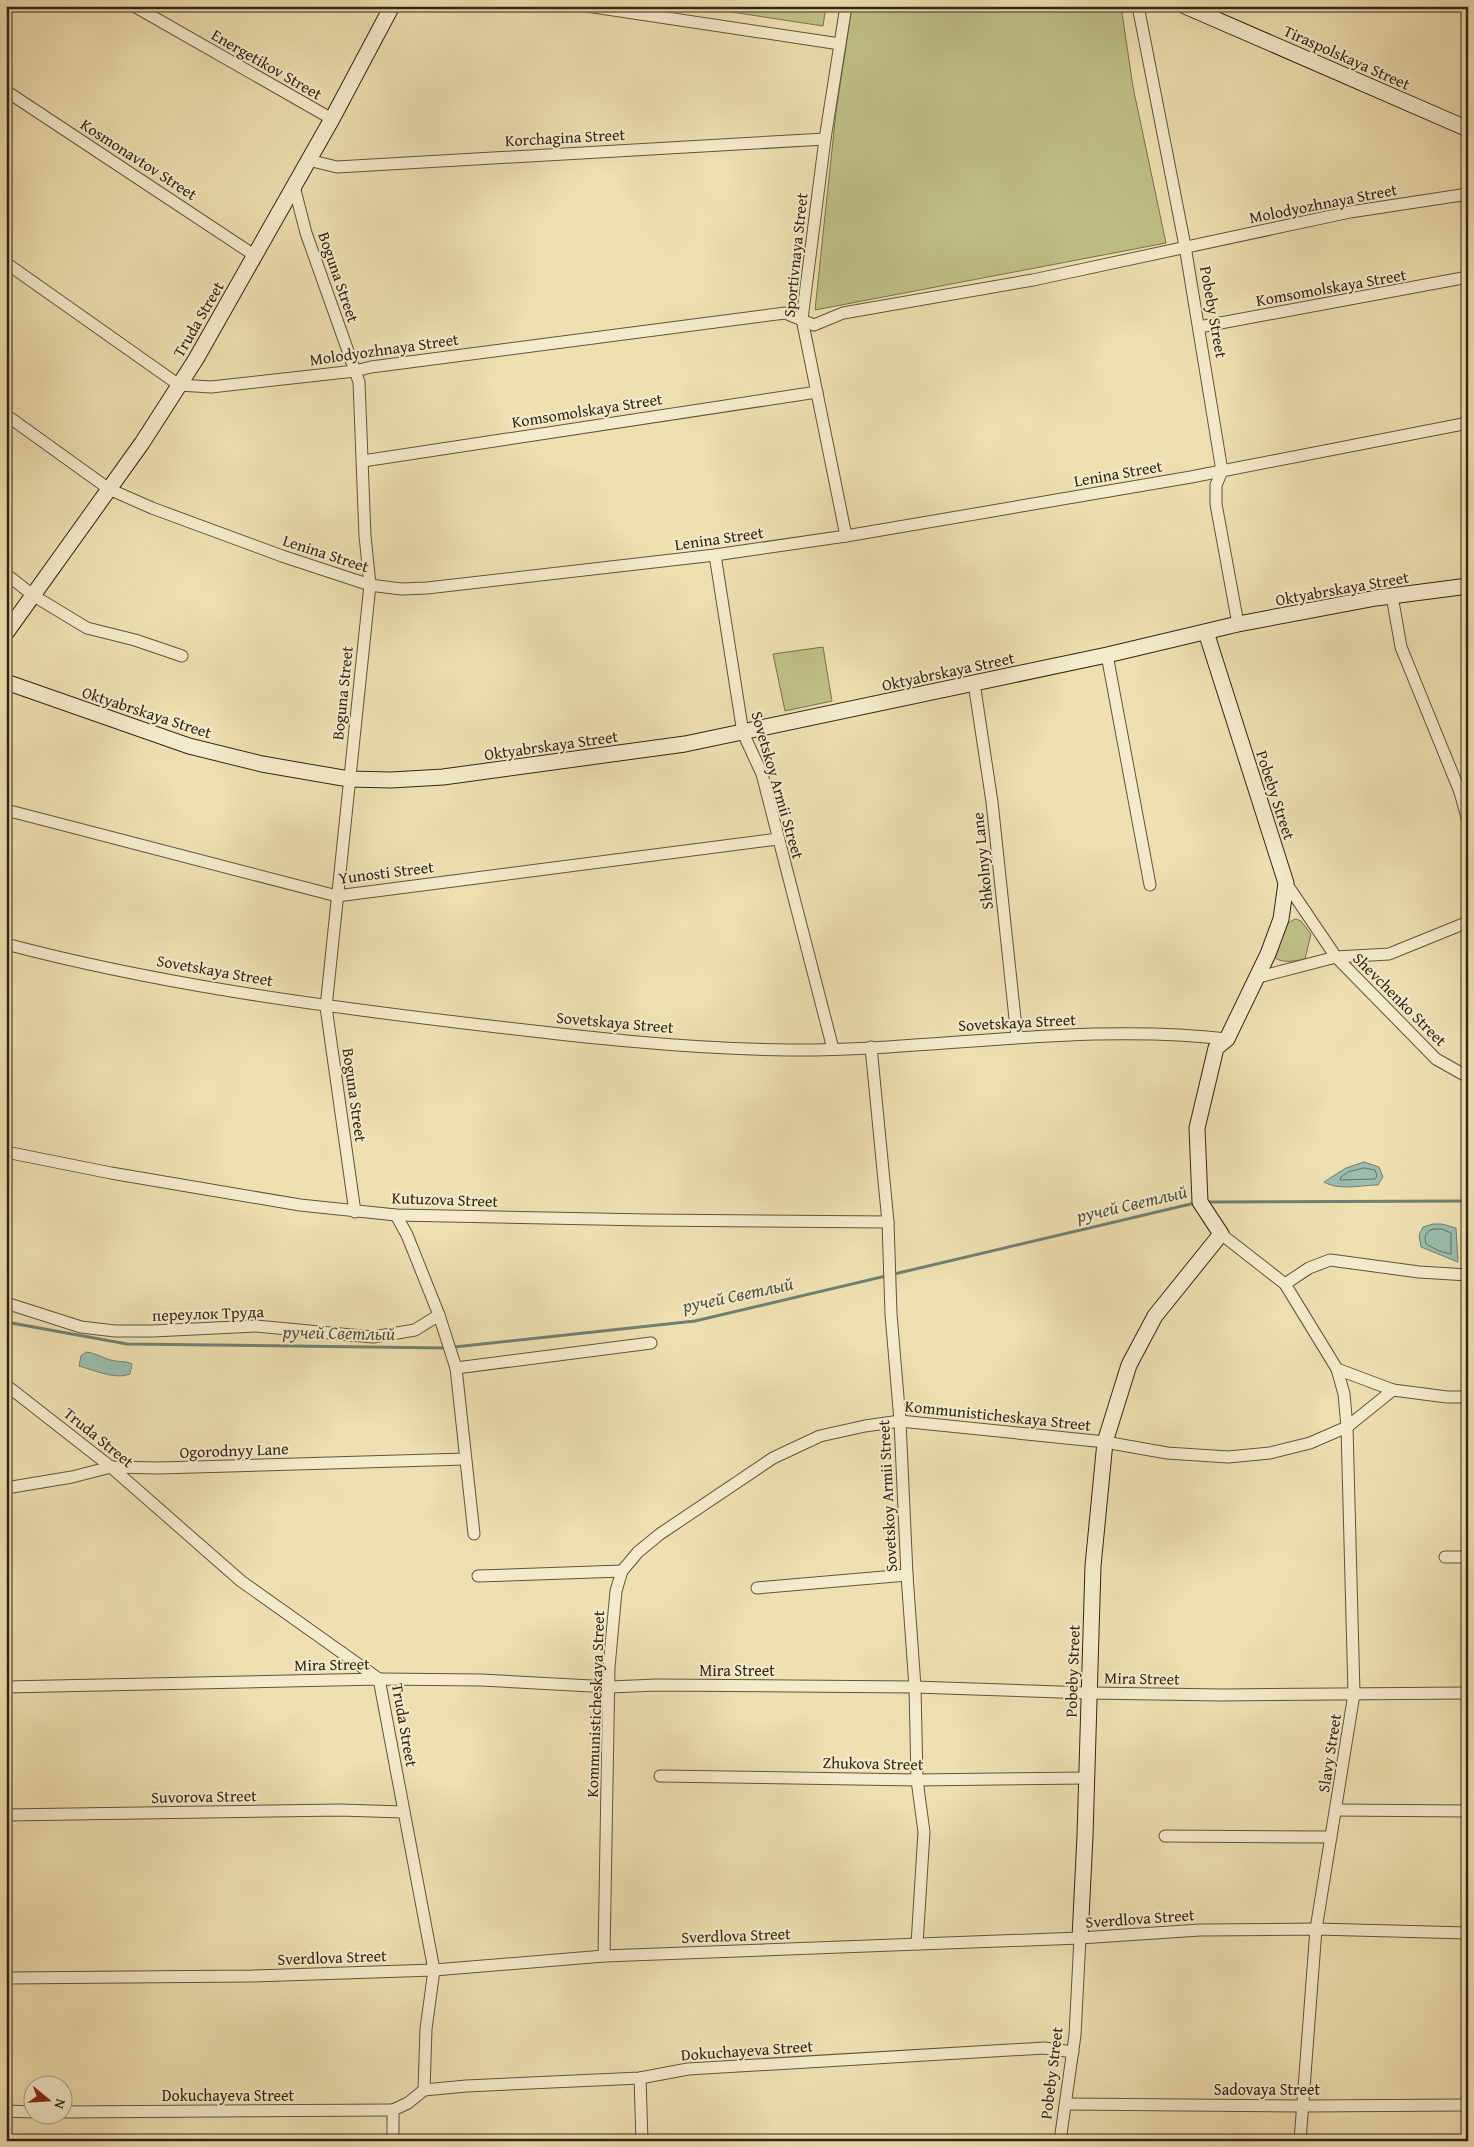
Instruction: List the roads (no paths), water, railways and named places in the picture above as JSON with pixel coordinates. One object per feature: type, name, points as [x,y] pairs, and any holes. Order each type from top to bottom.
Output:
[{"type":"street","name":"Energetikov Street","points":[[134,6],[332,119]]},
{"type":"street","name":"Truda Street","points":[[6,632],[34,596],[109,489],[179,385],[332,119],[392,6]]},
{"type":"street","points":[[587,6],[840,44]]},
{"type":"street","name":"Sportivnaya Street","points":[[846,6],[825,139],[802,319],[846,536]]},
{"type":"street","name":"Pobeby Street","points":[[1138,6],[1200,327],[1222,471],[1216,485],[1216,504],[1238,624]]},
{"type":"street","name":"Tiraspolskaya Street","points":[[1185,6],[1468,129]]},
{"type":"street","name":"Kosmonavtov Street","points":[[6,91],[254,255]]},
{"type":"street","name":"Korchagina Street","points":[[308,160],[337,167],[825,139]]},
{"type":"street","name":"Boguna Street","points":[[294,186],[306,233],[359,382],[365,536],[370,584],[326,1007],[354,1212]]},
{"type":"street","name":"Molodyozhnaya Street","points":[[179,385],[211,387],[355,371],[371,367],[785,313],[814,325],[843,313],[1034,280],[1350,212],[1468,194]]},
{"type":"street","points":[[6,262],[179,385]]},
{"type":"street","name":"Komsomolskaya Street","points":[[1200,327],[1468,277]]},
{"type":"street","name":"Komsomolskaya Street","points":[[363,461],[817,392]]},
{"type":"street","name":"Lenina Street","points":[[6,416],[109,489],[152,508],[273,553],[370,584],[401,589],[427,588],[715,556],[846,536],[1222,471],[1468,423]]},
{"type":"street","name":"Sovetskoy Armii Street","points":[[715,556],[743,733],[762,774],[834,1049]]},
{"type":"street","points":[[6,574],[34,596],[87,628],[135,640],[182,656]]},
{"type":"street","name":"Oktyabrskaya Street","points":[[6,682],[189,746],[262,764],[349,779],[391,780],[443,777],[685,744],[1107,655],[1238,624],[1392,596],[1468,586]]},
{"type":"street","points":[[1392,596],[1401,647],[1464,795],[1468,821]]},
{"type":"street","name":"Pobeby Street","points":[[1206,632],[1286,883],[1336,957]]},
{"type":"street","points":[[1107,655],[1150,885]]},
{"type":"street","name":"Shkolnyy Lane","points":[[974,683],[992,802],[1017,1037]]},
{"type":"street","name":"Yunosti Street","points":[[6,810],[337,896],[778,839]]},
{"type":"street","points":[[1286,883],[1281,919],[1268,954],[1227,1039],[1216,1048],[1196,1128],[1200,1202],[1221,1234],[1285,1284],[1337,1369],[1394,1390],[1447,1397],[1468,1397]]},
{"type":"street","points":[[1255,978],[1336,957],[1389,954],[1468,922]]},
{"type":"street","name":"Sovetskaya Street","points":[[6,944],[49,955],[326,1007],[522,1030],[708,1047],[834,1049],[1017,1037],[1165,1034],[1227,1039]]},
{"type":"street","name":"Shevchenko Street","points":[[1336,957],[1436,1059],[1468,1076]]},
{"type":"street","name":"Sovetskoy Armii Street","points":[[871,1047],[888,1222],[890,1314],[900,1421],[907,1575],[915,1687],[917,1780],[924,1832],[917,1944]]},
{"type":"street","name":"Kutuzova Street","points":[[6,1152],[300,1205],[354,1212],[396,1215],[697,1221],[888,1222]]},
{"type":"street","points":[[396,1215],[407,1235],[439,1315],[456,1368],[474,1534]]},
{"type":"street","name":"Pobeby Street","points":[[1060,2141],[1073,2052],[1080,1938],[1093,1566],[1105,1442],[1129,1365],[1155,1316],[1221,1234]]},
{"type":"street","points":[[1285,1284],[1309,1268],[1330,1260],[1419,1272],[1468,1275]]},
{"type":"street","name":"переулок Труда","points":[[6,1303],[81,1327],[115,1330],[154,1331],[256,1326],[373,1337],[415,1330],[439,1315]]},
{"type":"street","points":[[456,1368],[651,1343]]},
{"type":"street","name":"Slavy Street","points":[[1300,2141],[1316,1929],[1354,1694],[1347,1428],[1344,1394],[1337,1369]]},
{"type":"street","name":"Truda Street","points":[[6,1384],[111,1467],[240,1581],[379,1679],[402,1812],[434,1970],[426,2029],[424,2090]]},
{"type":"street","name":"Kommunisticheskaya Street","points":[[604,1956],[609,1667],[616,1591],[622,1571],[638,1552],[660,1534],[773,1458],[820,1436],[865,1426],[900,1421],[1105,1442],[1167,1453],[1228,1457],[1270,1452],[1310,1443],[1347,1428],[1394,1390]]},
{"type":"street","name":"Ogorodnyy Lane","points":[[6,1488],[72,1477],[111,1467],[158,1468],[465,1459]]},
{"type":"street","points":[[1445,1557],[1468,1557]]},
{"type":"street","points":[[478,1576],[622,1571]]},
{"type":"street","points":[[757,1588],[907,1575]]},
{"type":"street","name":"Mira Street","points":[[6,1687],[379,1679],[481,1680],[610,1687],[667,1685],[915,1687],[1088,1693],[1468,1693]]},
{"type":"street","name":"Zhukova Street","points":[[660,1776],[917,1780],[1086,1778]]},
{"type":"street","name":"Suvorova Street","points":[[6,1815],[331,1810],[402,1812]]},
{"type":"street","points":[[1336,1810],[1468,1811]]},
{"type":"street","points":[[1166,1836],[1331,1837]]},
{"type":"street","name":"Sverdlova Street","points":[[6,1978],[252,1976],[434,1970],[604,1956],[1080,1938],[1200,1930],[1316,1929],[1468,1933]]},
{"type":"street","name":"Dokuchayeva Street","points":[[424,2090],[466,2086],[640,2078],[688,2068],[1044,2048],[1073,2052]]},
{"type":"street","points":[[640,2078],[642,2141]]},
{"type":"street","points":[[393,2141],[393,2110],[408,2103],[424,2090]]},
{"type":"street","name":"Sadovaya Street","points":[[1066,2104],[1468,2105]]},
{"type":"street","name":"Dokuchayeva Street","points":[[72,2112],[393,2110]]},
{"type":"street","points":[[6,2111],[22,2112]]},
{"type":"water","points":[[1364,1162],[1379,1167],[1383,1177],[1378,1185],[1343,1187],[1324,1182],[1346,1168]]},
{"type":"water","points":[[1442,1224],[1456,1228],[1458,1262],[1421,1247],[1419,1235],[1423,1227]]},
{"type":"water","points":[[86,1352],[132,1364],[130,1374],[124,1376],[111,1375],[79,1366],[81,1356]]},
{"type":"waterway","name":"ручей Светлый","points":[[1206,1202],[1468,1201]]},
{"type":"waterway","name":"ручей Светлый","points":[[6,1322],[127,1344],[445,1348],[695,1321],[1195,1203]]}]
